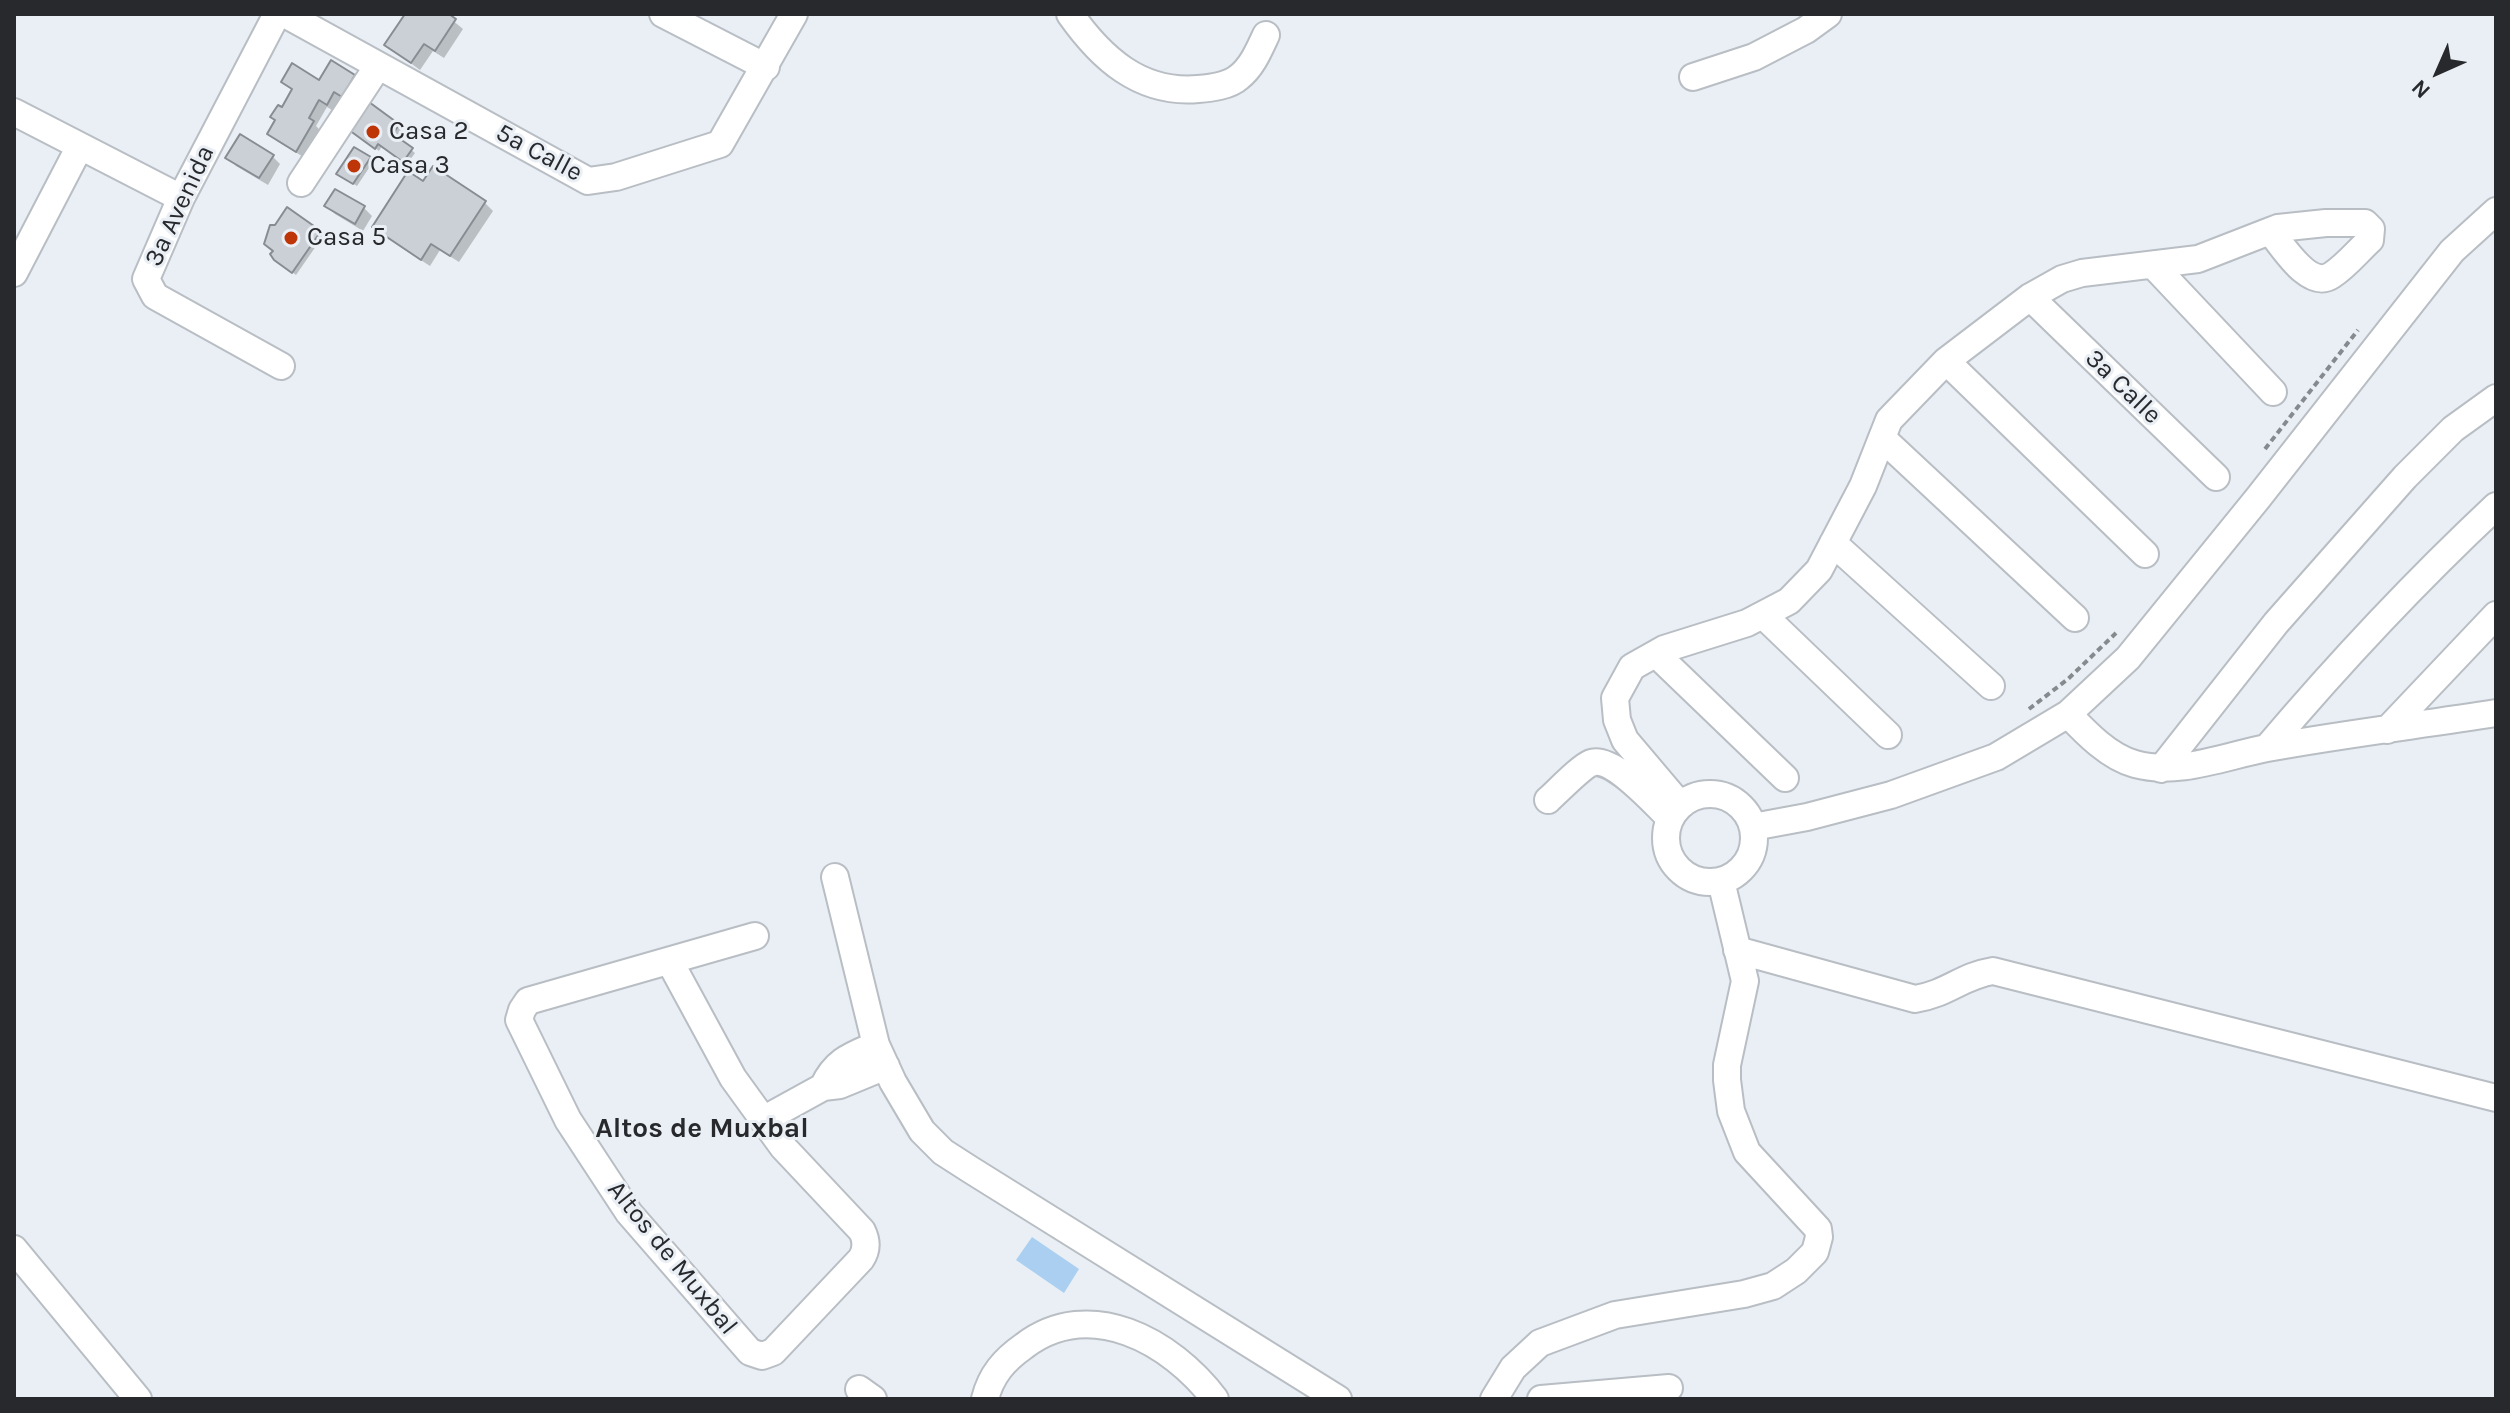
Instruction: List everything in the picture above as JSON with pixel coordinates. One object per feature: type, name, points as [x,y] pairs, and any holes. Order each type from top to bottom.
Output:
[{"type":"street","points":[[663,14],[766,67],[794,14]]},
{"type":"street","points":[[1070,14],[1117,67],[1149,83],[1183,90],[1216,86],[1238,78],[1252,63],[1266,35]]},
{"type":"street","points":[[1693,77],[1754,57],[1806,30],[1828,14]]},
{"type":"street","name":"5a Calle","points":[[283,18],[378,66],[588,181],[616,177],[720,144],[766,67]]},
{"type":"street","name":"3a Avenida","points":[[281,366],[155,296],[146,279],[181,198],[283,18]]},
{"type":"street","points":[[301,183],[378,66]]},
{"type":"street","points":[[14,112],[181,198]]},
{"type":"street","points":[[14,273],[80,146]]},
{"type":"street","points":[[1753,827],[1807,817],[1891,795],[1996,757],[2068,714],[2128,658],[2452,251],[2496,211]]},
{"type":"street","points":[[1675,812],[1625,740],[1617,720],[1615,698],[1632,667],[1664,649],[1747,623],[1789,601],[1819,570],[1863,486],[1889,420],[1946,361],[2030,297],[2062,279],[2082,273],[2198,259],[2270,231]]},
{"type":"street","points":[[2154,266],[2273,392]]},
{"type":"street","name":"3a Calle","points":[[2030,297],[2216,477]]},
{"type":"street","points":[[1946,361],[2145,554]]},
{"type":"street","points":[[2161,769],[2276,623],[2405,477],[2453,429],[2496,398]]},
{"type":"street","points":[[1882,438],[2075,618]]},
{"type":"street","points":[[2267,748],[2355,648],[2496,506]]},
{"type":"street","points":[[1833,543],[1991,686]]},
{"type":"street","points":[[1763,615],[1888,735]]},
{"type":"street","points":[[2387,730],[2496,615]]},
{"type":"street","points":[[1656,654],[1785,778]]},
{"type":"street","points":[[2068,714],[2110,752],[2133,764],[2161,769],[2267,748],[2496,713]]},
{"type":"street","points":[[1548,800],[1584,766],[1601,761],[1675,812]]},
{"type":"street","points":[[1714,794],[1731,799],[1745,811],[1753,827],[1754,844],[1748,861],[1736,873],[1721,881],[1705,881],[1689,876],[1676,865],[1668,851],[1666,834],[1675,812],[1695,796],[1714,794]]},
{"type":"street","points":[[835,877],[881,1056],[922,1131],[943,1152],[1338,1399]]},
{"type":"street","points":[[1494,1399],[1513,1368],[1540,1343],[1615,1315],[1744,1294],[1773,1286],[1796,1271],[1815,1252],[1818,1229],[1747,1152],[1731,1111],[1727,1065],[1745,981],[1721,881]]},
{"type":"street","name":"Altos de Muxbal","points":[[670,962],[733,1078],[783,1147],[862,1231],[866,1245],[861,1259],[773,1352],[762,1356],[750,1352],[629,1213],[568,1120],[519,1020],[528,1001],[755,936]]},
{"type":"street","points":[[1737,950],[1915,999],[1945,991],[1974,974],[1993,971],[2496,1098]]},
{"type":"street","points":[[763,1120],[823,1087],[830,1070],[849,1057],[881,1056]]},
{"type":"street","points":[[14,1249],[138,1399]]},
{"type":"street","points":[[985,1399],[993,1374],[1011,1355],[1034,1338],[1072,1323],[1101,1324],[1129,1332],[1154,1344],[1202,1381],[1215,1399]]},
{"type":"street","points":[[1541,1399],[1669,1388]]},
{"type":"shaded area","points":[[1032,1237],[1079,1269],[1064,1293],[1016,1260]]},
{"type":"building","points":[[405,14],[449,14],[456,19],[435,51],[424,44],[411,63],[384,45]]},
{"type":"building","points":[[331,60],[355,75],[342,97],[334,92],[327,105],[319,100],[309,118],[314,121],[296,152],[267,134],[275,120],[270,117],[278,105],[282,107],[292,89],[281,82],[292,63],[319,80]]},
{"type":"building","name":"Casa 2","points":[[369,102],[399,124],[393,134],[413,148],[403,162],[378,144],[375,149],[349,130]]},
{"type":"building","points":[[240,134],[274,155],[259,178],[225,158]]},
{"type":"building","name":"Casa 3","points":[[354,147],[371,157],[353,184],[336,174]]},
{"type":"building","points":[[433,166],[486,201],[450,256],[431,244],[421,260],[372,227],[408,171],[423,181]]},
{"type":"building","points":[[335,189],[365,206],[355,224],[324,206]]},
{"type":"building","name":"Casa 5","points":[[287,207],[321,231],[292,273],[274,260],[270,254],[273,251],[264,244],[270,225],[275,225]]},
{"type":"place","name":"Casa 2","points":[[373,132]]},
{"type":"place","name":"Casa 3","points":[[354,166]]},
{"type":"place","name":"Casa 5","points":[[291,238]]},
{"type":"district","name":"Altos de Muxbal","points":[[702,1129]]}]
